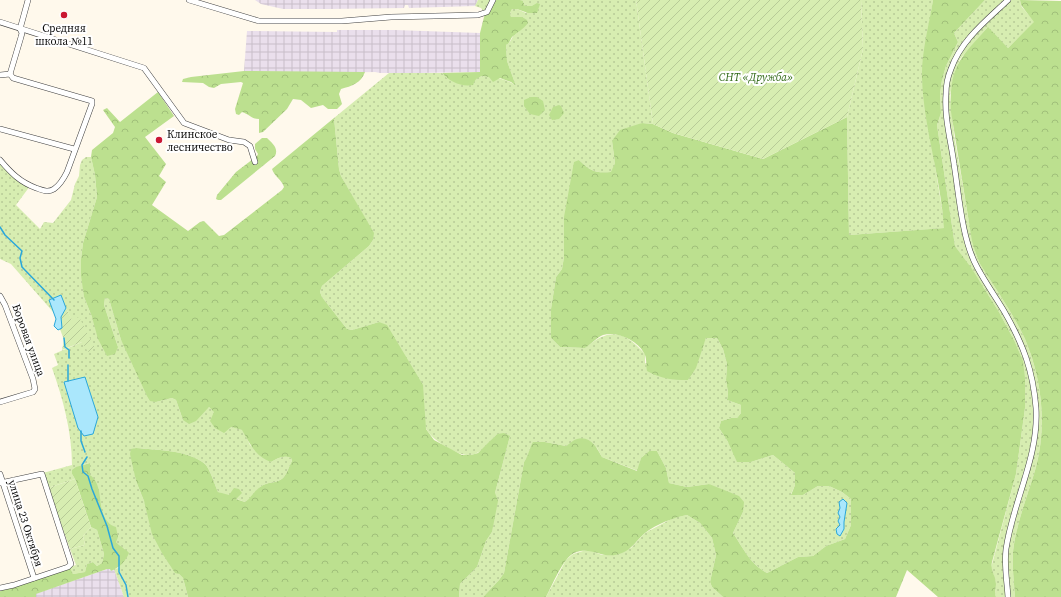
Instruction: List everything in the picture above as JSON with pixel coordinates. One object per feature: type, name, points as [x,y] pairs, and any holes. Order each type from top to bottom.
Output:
[{"type":"street","points":[[10,74],[22,34],[20,29],[28,0]]},
{"type":"street","points":[[189,0],[255,21],[274,22],[478,15],[487,12],[493,0]]},
{"type":"street","points":[[1008,0],[968,40],[957,56],[951,68],[946,94],[949,135],[964,222],[972,256],[976,267],[1004,311],[1019,340],[1028,359],[1033,383],[1036,410],[1035,436],[1030,462],[1012,519],[1006,550],[1008,597]]},
{"type":"street","points":[[0,22],[144,68],[184,123],[229,140],[244,142],[250,146],[255,162]]},
{"type":"street","points":[[0,75],[10,74]]},
{"type":"street","points":[[0,160],[19,180],[26,184],[46,191],[54,189],[67,172],[74,149],[92,104],[92,101],[12,78],[10,74]]},
{"type":"street","points":[[0,129],[74,149]]},
{"type":"street","name":"Боровая улица","points":[[0,296],[5,305],[33,379],[35,389],[33,392],[0,402]]},
{"type":"street","name":"улица 23 Октября","points":[[0,474],[1,483],[34,578]]},
{"type":"street","points":[[0,588],[70,566],[70,559],[42,474],[1,483]]},
{"type":"shaded area","points":[[255,0],[478,0],[475,6],[409,8],[408,5],[405,5],[404,8],[283,9],[261,4]]},
{"type":"shaded area","points":[[337,30],[395,30],[480,33],[480,72],[319,73],[244,71],[247,31],[337,32]]},
{"type":"shaded area","points":[[110,568],[111,570],[114,569],[124,597],[36,597],[35,594]]},
{"type":"green space","points":[[478,0],[496,0],[490,12],[485,13],[481,8],[475,6]]},
{"type":"green space","points":[[496,0],[520,0],[523,1],[525,6],[532,6],[537,3],[540,4],[537,13],[528,13],[517,9],[512,9],[510,13],[511,17],[522,17],[527,20],[528,23],[512,37],[506,45],[507,61],[516,86],[511,82],[500,78],[493,82],[489,77],[477,78],[473,85],[464,85],[452,81],[442,73],[480,72],[480,33],[485,13],[490,12]]},
{"type":"green space","points":[[512,0],[636,0],[653,124],[642,123],[612,141],[615,163],[612,172],[594,171],[579,160],[562,269],[556,277],[551,309],[551,338],[560,347],[585,348],[602,337],[616,334],[623,336],[630,340],[645,354],[645,363],[688,380],[706,338],[717,338],[723,349],[727,364],[727,400],[741,405],[741,413],[737,418],[721,421],[719,428],[728,442],[751,462],[773,455],[795,473],[795,485],[791,494],[803,495],[818,486],[829,486],[842,492],[851,499],[851,525],[845,539],[826,546],[813,556],[798,557],[767,573],[761,570],[752,561],[733,533],[743,512],[709,484],[687,487],[669,483],[666,468],[657,451],[649,451],[641,458],[638,471],[602,457],[597,448],[578,439],[566,446],[545,442],[530,448],[529,455],[524,462],[504,573],[483,597],[459,597],[460,584],[477,567],[486,541],[492,532],[495,493],[510,436],[497,434],[482,450],[471,455],[453,451],[440,443],[426,428],[424,415],[379,322],[352,330],[347,329],[322,297],[320,292],[322,286],[369,246],[373,240],[373,233],[341,176],[334,118],[389,73],[442,73],[447,78],[474,80],[478,77],[493,77],[503,79],[516,86],[507,61],[506,45],[513,36],[517,17],[511,17],[510,13],[512,9],[517,9],[526,13],[531,6],[525,6],[523,1]]},
{"type":"green space","name":"СНТ «Дружба»","points":[[636,0],[861,0],[863,49],[847,117],[763,159],[673,133],[653,124]]},
{"type":"green space","points":[[861,0],[933,0],[922,77],[945,228],[849,235],[847,117],[863,49]]},
{"type":"green space","points":[[933,0],[985,0],[954,33],[958,42],[946,66],[942,80],[940,94],[941,113],[937,125],[955,246],[972,269],[999,312],[1015,342],[1023,361],[1025,378],[1025,408],[1016,474],[992,562],[992,568],[996,581],[996,597],[938,597],[907,570],[896,597],[723,597],[712,587],[710,582],[716,555],[712,538],[700,523],[687,515],[660,524],[645,533],[629,549],[622,553],[609,555],[580,551],[574,553],[562,566],[546,597],[483,597],[504,573],[524,462],[533,442],[545,442],[566,446],[573,441],[582,438],[586,439],[592,443],[602,457],[637,471],[641,458],[649,451],[657,451],[666,468],[669,483],[687,487],[709,484],[739,496],[744,502],[743,512],[733,533],[752,561],[761,570],[767,573],[798,557],[813,556],[826,546],[845,539],[851,525],[851,499],[842,492],[829,486],[818,486],[803,495],[791,495],[795,485],[795,473],[773,455],[751,462],[737,462],[728,442],[719,428],[721,421],[737,418],[741,413],[741,405],[727,400],[727,364],[723,349],[717,338],[706,338],[696,368],[688,380],[677,380],[657,376],[647,371],[646,357],[641,348],[632,341],[614,334],[603,335],[585,348],[560,347],[551,338],[551,309],[556,277],[562,269],[564,257],[564,217],[574,162],[579,160],[594,171],[611,172],[615,163],[612,141],[620,130],[642,123],[653,124],[673,133],[763,159],[847,117],[849,235],[944,228],[940,191],[923,98],[922,79],[924,50]]},
{"type":"green space","points":[[985,0],[1020,0],[1021,6],[1035,22],[1008,48],[987,28],[960,59],[955,71],[950,95],[954,135],[976,254],[980,264],[1009,310],[1025,339],[1031,354],[1039,386],[1042,419],[1041,435],[1036,467],[1019,520],[1013,552],[1015,597],[996,597],[996,582],[991,568],[1016,474],[1025,408],[1023,362],[1015,342],[999,312],[955,246],[937,125],[941,113],[940,94],[942,80],[946,66],[958,42],[954,33]]},
{"type":"green space","points":[[1020,0],[1061,1],[1061,597],[1015,597],[1013,552],[1019,520],[1036,467],[1041,435],[1042,419],[1039,386],[1031,354],[1025,339],[1009,310],[980,264],[976,254],[972,241],[951,112],[952,84],[954,74],[963,56],[988,27],[1008,48],[1034,22],[1021,5]]},
{"type":"green space","points":[[244,71],[365,72],[356,84],[341,89],[339,94],[342,104],[337,109],[328,109],[323,105],[311,108],[301,100],[293,99],[287,109],[263,132],[259,133],[259,119],[242,112],[239,115],[236,114],[235,109],[243,83],[221,84],[214,88],[203,83],[182,82],[183,79],[191,77]]},
{"type":"green space","points":[[158,92],[174,116],[145,137],[166,164],[159,176],[166,182],[152,205],[188,231],[200,222],[204,221],[219,236],[224,235],[282,190],[284,187],[272,169],[334,118],[341,176],[374,233],[373,240],[369,246],[322,286],[320,292],[322,297],[347,329],[352,330],[379,322],[387,325],[423,385],[426,429],[434,440],[462,455],[471,455],[478,453],[497,434],[504,433],[510,436],[495,493],[498,501],[492,532],[486,541],[477,567],[460,584],[459,597],[188,597],[183,578],[179,574],[175,573],[152,534],[144,501],[136,481],[130,454],[131,449],[162,450],[181,453],[198,459],[207,466],[218,492],[229,495],[234,488],[239,489],[242,493],[236,499],[245,502],[263,485],[281,480],[286,474],[292,461],[291,458],[283,457],[271,462],[257,453],[242,430],[231,427],[224,433],[215,428],[210,421],[214,412],[209,407],[196,421],[189,424],[183,420],[176,400],[172,398],[156,402],[150,401],[121,340],[109,299],[105,298],[104,305],[118,347],[115,354],[107,356],[98,339],[92,317],[84,297],[81,275],[83,243],[97,197],[95,175],[91,157],[92,150],[113,133],[115,127],[103,110],[107,108],[120,122]]},
{"type":"green space","points":[[531,97],[537,97],[543,101],[545,110],[539,116],[530,114],[524,106],[524,100]]},
{"type":"green space","points":[[559,105],[564,113],[559,119],[552,120],[549,115],[553,107]]},
{"type":"green space","points":[[262,138],[267,138],[274,146],[276,151],[275,156],[221,200],[216,199],[217,195],[236,172],[257,156],[258,154],[255,149],[255,144]]},
{"type":"green space","points":[[86,157],[91,157],[95,175],[97,197],[83,243],[81,259],[84,297],[92,317],[118,347],[104,305],[105,298],[109,299],[121,340],[156,402],[172,398],[176,400],[183,420],[209,407],[231,427],[243,430],[250,445],[271,462],[283,457],[291,458],[292,461],[286,474],[281,480],[263,485],[245,502],[218,492],[207,466],[198,459],[181,453],[162,450],[136,448],[131,450],[136,481],[179,574],[183,578],[188,597],[124,597],[114,569],[119,568],[125,549],[119,547],[108,523],[103,516],[90,475],[90,463],[82,465],[72,474],[75,479],[48,488],[43,473],[72,465],[69,428],[52,368],[58,365],[54,354],[82,342],[66,308],[54,313],[11,264],[0,259],[0,160],[30,186],[16,205],[40,229],[44,222],[53,223],[71,200],[75,184],[79,176],[80,165],[82,160]]},
{"type":"green space","points":[[66,308],[72,320],[79,317],[95,348],[88,352],[82,342],[62,350],[64,340],[54,313]]},
{"type":"green space","points":[[90,463],[90,475],[95,480],[97,485],[104,517],[110,524],[116,527],[118,537],[116,542],[129,553],[126,559],[120,566],[111,571],[110,569],[107,569],[36,594],[36,597],[0,597],[0,591],[70,567],[73,574],[85,572],[87,564],[93,562],[97,566],[102,563],[104,554],[97,530],[91,527],[72,474],[72,470],[76,467]]},
{"type":"green space","points":[[75,479],[91,527],[83,536],[85,545],[70,549],[48,488]]},
{"type":"green space","points":[[687,515],[700,523],[712,538],[716,555],[710,582],[712,587],[723,597],[546,597],[566,560],[573,554],[583,551],[592,551],[602,555],[631,548],[645,533],[673,518]]},
{"type":"green space","points":[[91,527],[97,530],[104,554],[102,563],[97,566],[93,562],[87,564],[85,572],[73,574],[70,567],[76,565],[70,549],[85,545],[83,536]]},
{"type":"water","points":[[61,295],[66,308],[61,317],[62,328],[58,330],[54,326],[56,319],[49,300]]},
{"type":"water","points":[[85,377],[98,417],[93,434],[84,436],[78,428],[64,382]]},
{"type":"water","points":[[843,499],[847,503],[844,529],[840,536],[837,534],[836,529],[840,525],[838,521],[840,517],[838,513],[840,508],[839,502]]},
{"type":"waterway","points":[[0,227],[5,235],[22,251],[20,258],[22,267],[54,300]]},
{"type":"waterway","points":[[64,338],[65,347],[69,350],[69,358]]},
{"type":"waterway","points":[[68,365],[68,381]]},
{"type":"waterway","points":[[81,431],[81,441],[85,452]]},
{"type":"waterway","points":[[87,457],[82,465],[83,472],[88,476],[107,526],[113,548],[119,556],[119,572],[126,585],[128,597]]},
{"type":"place","name":"Средняя школа №11","points":[[64,15]]},
{"type":"place","name":"Клинское лесничество","points":[[159,140]]}]
